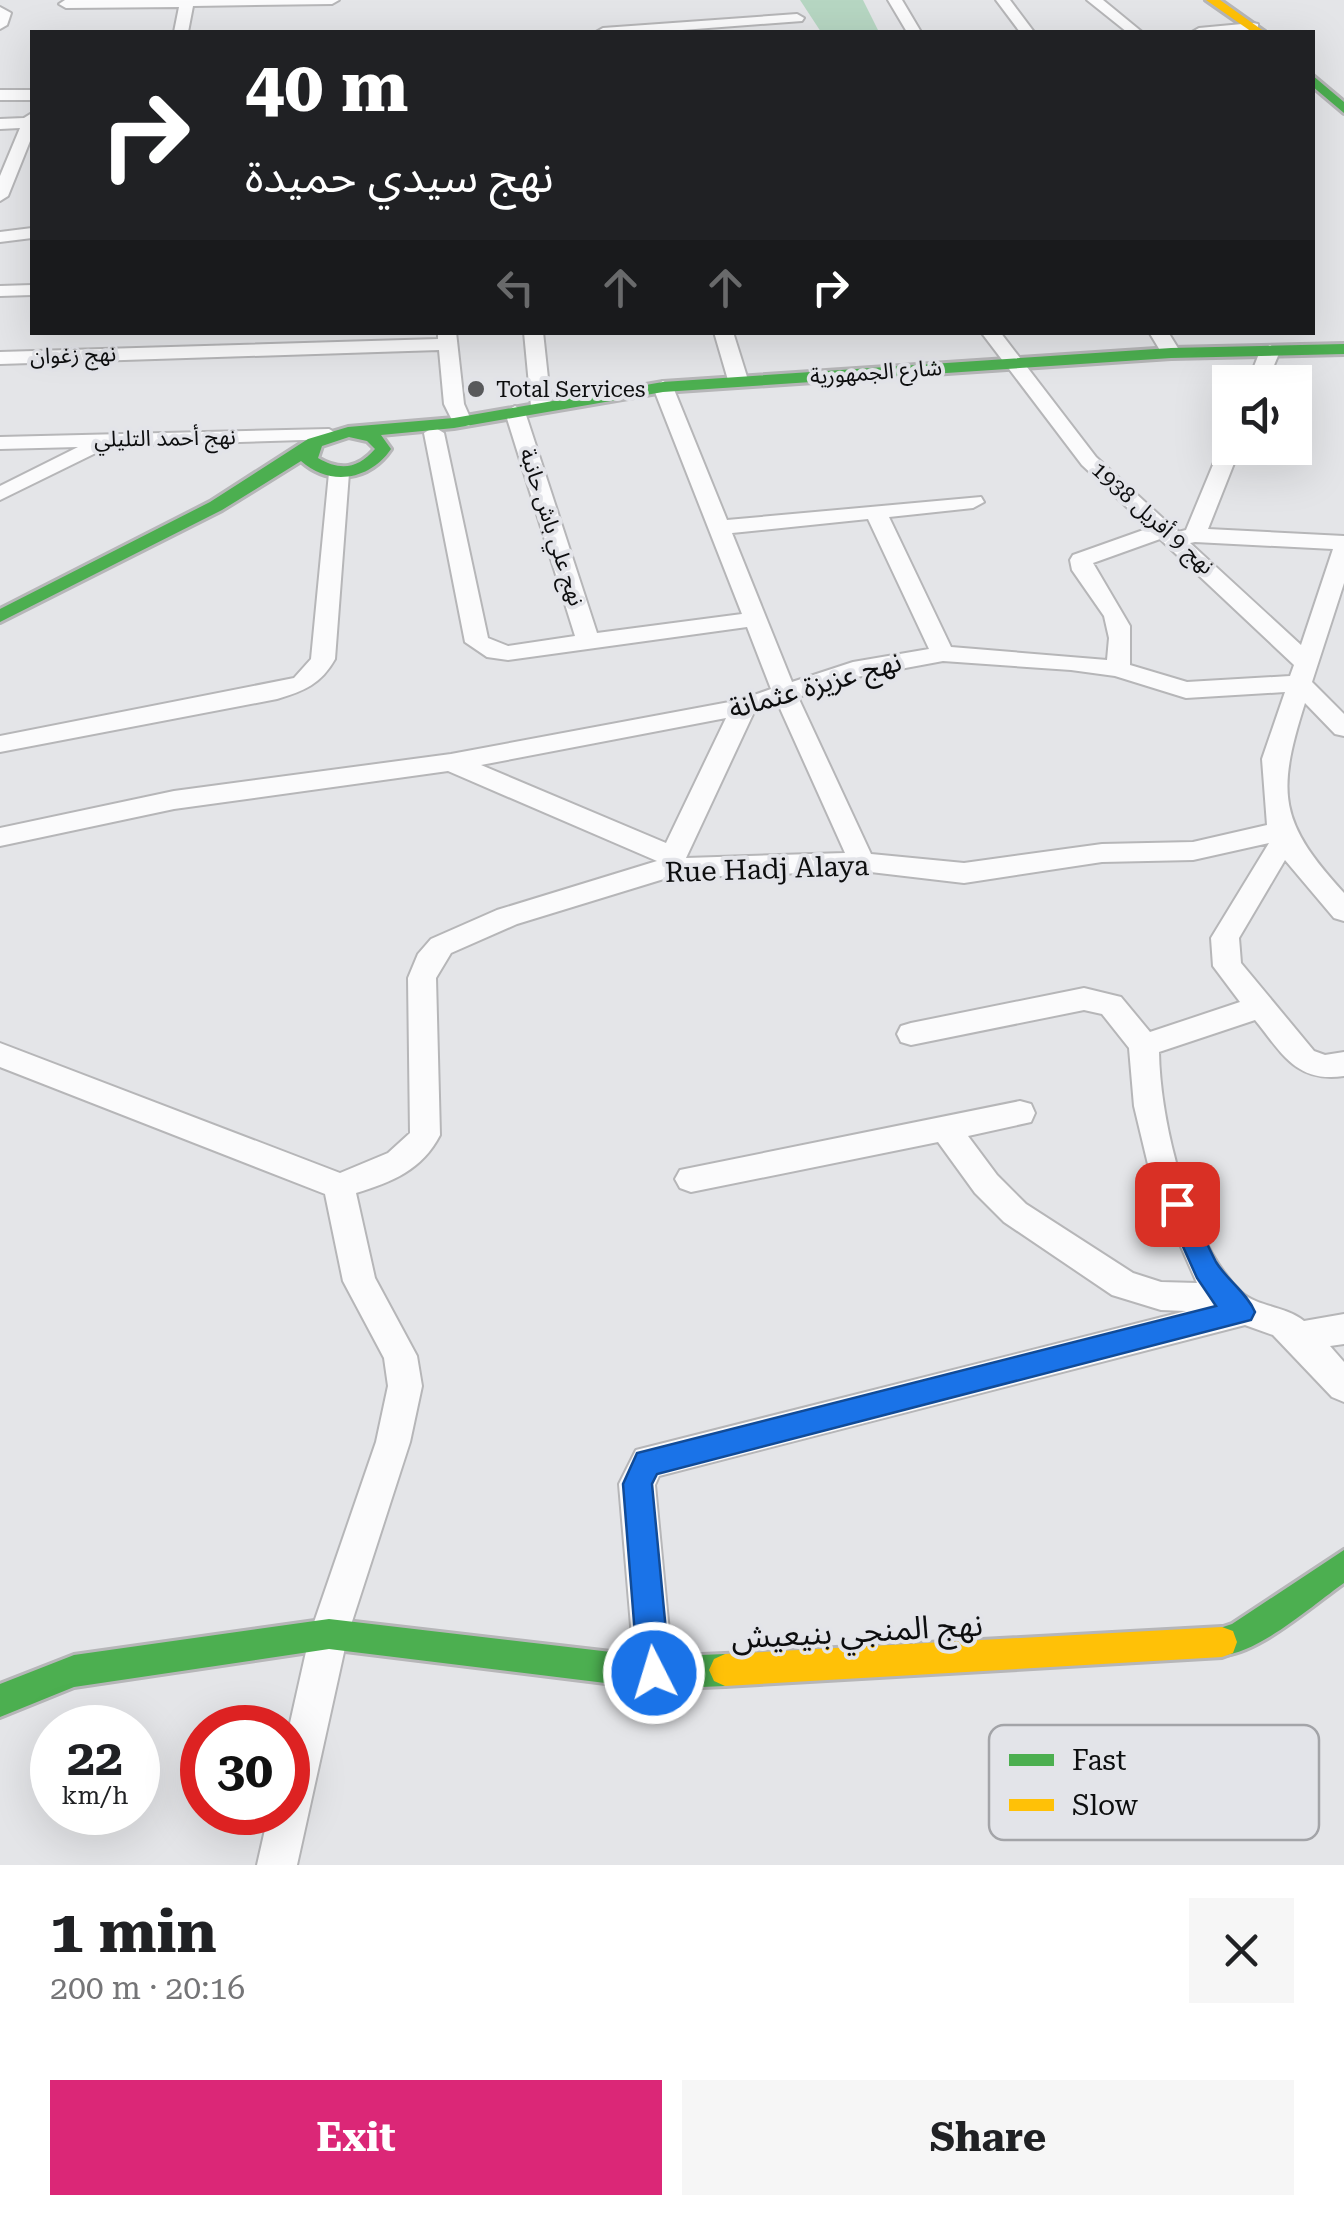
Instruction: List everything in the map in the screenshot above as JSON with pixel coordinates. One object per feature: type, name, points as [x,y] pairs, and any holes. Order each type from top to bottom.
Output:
[{"type":"main road","points":[[1212,0],[1256,30]]},
{"type":"main road","points":[[1315,82],[1344,109]]},
{"type":"main road","points":[[1300,349],[1344,340]]},
{"type":"main road","points":[[1300,349],[1344,349]]},
{"type":"main road","name":"شارع الجمهورية","points":[[450,426],[541,406],[738,380],[1171,353],[1300,349]]},
{"type":"main road","points":[[0,618],[216,506],[320,441],[357,432],[450,426]]},
{"type":"main road","points":[[216,506],[336,472],[360,470],[381,456],[450,426]]},
{"type":"main road","points":[[357,432],[381,443],[381,456]]},
{"type":"main road","points":[[320,441],[309,460],[336,472]]},
{"type":"main road","name":"نهج المنجي بنيعيش","points":[[0,1701],[31,1684],[74,1671],[328,1634],[654,1673],[1209,1646],[1239,1638],[1344,1565]]},
{"type":"street","points":[[181,30],[187,0]]},
{"type":"street","points":[[66,4],[332,0]]},
{"type":"street","points":[[785,0],[801,25]]},
{"type":"street","points":[[895,0],[913,30]]},
{"type":"street","points":[[1003,0],[1026,30]]},
{"type":"street","points":[[1094,0],[1132,30]]},
{"type":"street","points":[[0,12],[4,12],[0,24]]},
{"type":"street","points":[[660,30],[801,25]]},
{"type":"street","points":[[0,95],[30,96]]},
{"type":"street","points":[[0,124],[30,120]]},
{"type":"street","points":[[0,196],[5,173],[30,124]]},
{"type":"street","points":[[0,222],[30,218]]},
{"type":"street","points":[[0,237],[30,232]]},
{"type":"street","points":[[0,291],[30,290]]},
{"type":"street","points":[[533,335],[541,406]]},
{"type":"street","points":[[725,335],[738,380]]},
{"type":"street","name":"نهج 9 أفريل 1938","points":[[992,335],[1080,451],[1180,534],[1302,672],[1344,728]]},
{"type":"street","points":[[1160,335],[1171,353]]},
{"type":"street","points":[[447,338],[454,404],[450,426],[477,642],[495,652],[508,653],[755,619]]},
{"type":"street","name":"نهج زغوان","points":[[0,358],[447,338]]},
{"type":"street","points":[[1264,365],[1270,351]]},
{"type":"street","points":[[663,387],[722,526],[785,694],[862,862]]},
{"type":"street","name":"نهج علي باش حانبة","points":[[515,412],[588,641]]},
{"type":"street","points":[[0,494],[112,439]]},
{"type":"street","name":"نهج أحمد التليلي","points":[[0,443],[112,439],[320,441]]},
{"type":"street","points":[[1180,534],[1220,465]]},
{"type":"street","points":[[0,744],[231,701],[302,683],[317,670],[323,658],[336,472]]},
{"type":"street","points":[[722,526],[974,502]]},
{"type":"street","points":[[875,511],[943,654]]},
{"type":"street","points":[[1118,669],[1122,627],[1083,570],[1081,560],[1180,534],[1344,546],[1275,759],[1281,836],[1225,938],[1227,966],[1304,1059],[1323,1067],[1344,1064]]},
{"type":"street","name":"نهج عزيزة عثمانة","points":[[0,836],[174,800],[451,762],[744,707],[853,670],[943,654],[1012,656],[1118,669],[1186,690],[1302,672]]},
{"type":"street","points":[[451,762],[670,862],[744,707]]},
{"type":"street","points":[[1281,836],[1344,911]]},
{"type":"street","name":"Rue Hadj Alaya","points":[[339,1186],[390,1168],[416,1151],[425,1135],[422,978],[428,961],[442,946],[547,902],[670,862],[862,862],[964,873],[1102,854],[1192,851],[1281,836]]},
{"type":"street","points":[[912,1034],[1084,999],[1111,1005],[1122,1013],[1144,1045],[1142,1074],[1177,1204],[1207,1270],[1234,1305]]},
{"type":"street","points":[[1144,1045],[1258,1007]]},
{"type":"street","points":[[0,1054],[339,1186],[358,1281],[400,1356],[405,1386],[393,1442],[328,1634],[277,1865]]},
{"type":"street","points":[[691,1179],[1020,1114]]},
{"type":"street","points":[[945,1128],[986,1184],[1016,1213],[1124,1285],[1161,1296],[1234,1305],[1268,1316],[1284,1324],[1344,1386]]},
{"type":"street","points":[[654,1673],[638,1484],[648,1462],[1234,1305]]},
{"type":"street","points":[[1297,1337],[1344,1330]]},
{"type":"green space","points":[[800,0],[863,0],[878,30],[820,30]]},
{"type":"traffic: fast","points":[[1315,82],[1344,109]]},
{"type":"traffic: fast","points":[[357,432],[454,423],[663,387],[1171,353],[1344,349]]},
{"type":"traffic: fast","points":[[348,432],[373,437],[383,449],[368,465],[349,472],[329,470],[309,460],[314,443],[348,432]]},
{"type":"traffic: fast","points":[[0,616],[216,506],[310,448]]},
{"type":"traffic: fast","points":[[1222,1642],[1239,1638],[1344,1565]]},
{"type":"traffic: fast","points":[[0,1701],[31,1685],[74,1671],[329,1634],[654,1673],[725,1670]]},
{"type":"traffic: slow","points":[[1212,0],[1256,30]]},
{"type":"traffic: slow","points":[[725,1670],[1222,1642]]},
{"type":"place","name":"Total Services","points":[[476,389]]},
{"type":"route","points":[[654,1673],[638,1484],[641,1470],[648,1462],[1242,1312],[1226,1298],[1207,1270],[1177,1204]]}]
